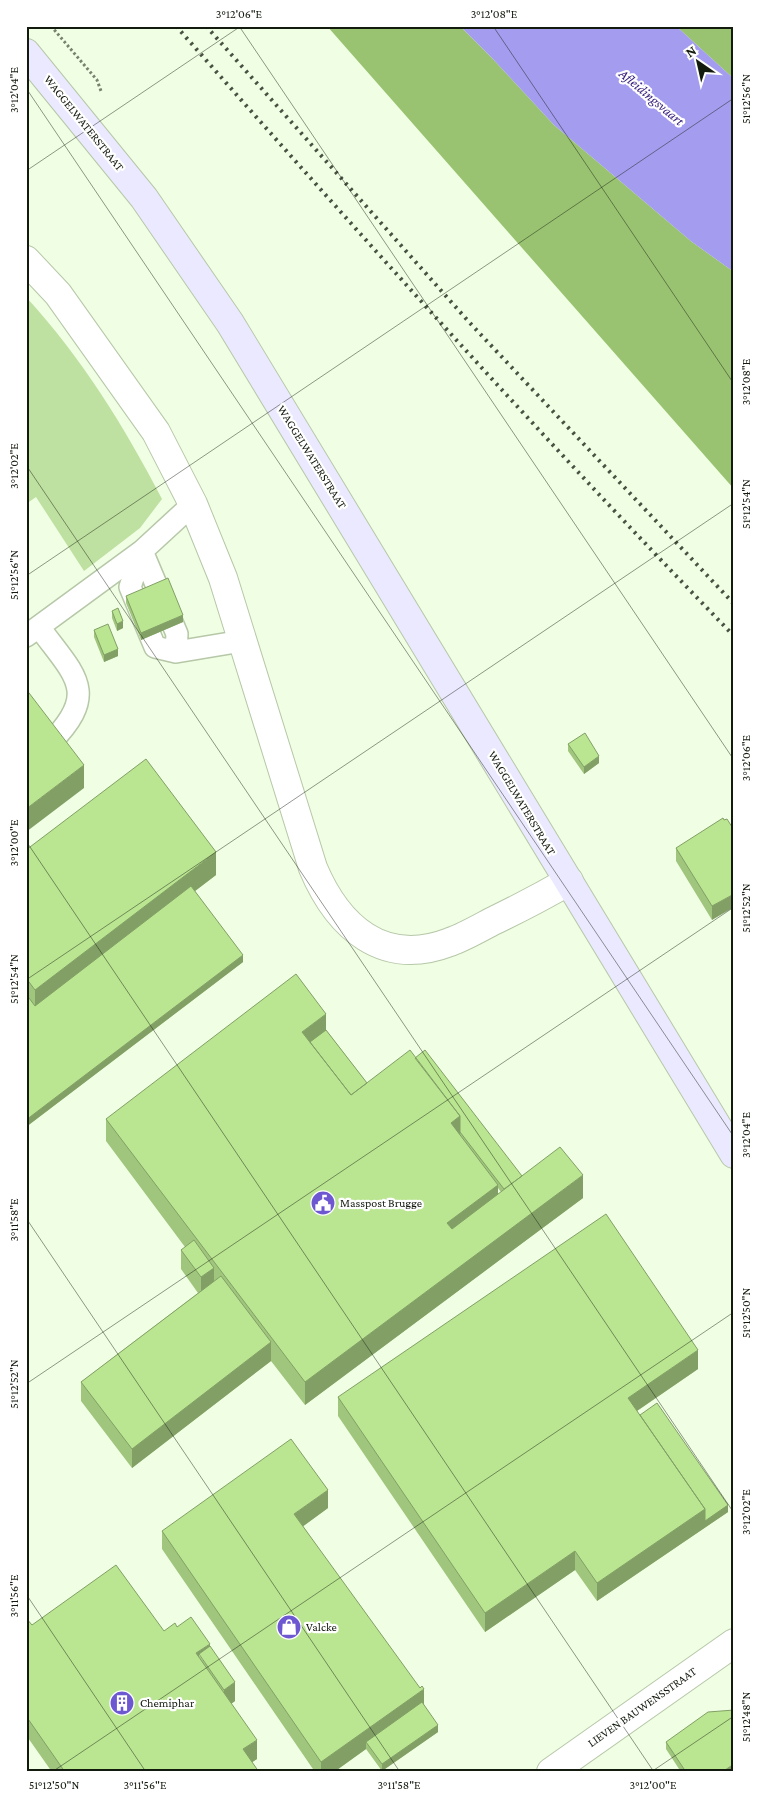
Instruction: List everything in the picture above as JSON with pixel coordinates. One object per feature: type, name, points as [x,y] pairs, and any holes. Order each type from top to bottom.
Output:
[{"type":"main road","name":"WAGGELWATERSTRAAT","points":[[26,53],[144,198],[230,323],[734,1154]]},
{"type":"street","points":[[26,260],[58,294],[156,432],[193,504],[223,578],[313,868],[323,891],[336,911],[351,927],[371,940],[388,946],[413,950],[450,942],[532,902],[569,881]]},
{"type":"street","name":"LIEVEN BAUWENSSTRAAT","points":[[551,1772],[734,1643]]},
{"type":"lane","points":[[50,743],[66,727],[73,715],[80,694],[73,674],[32,631],[142,551],[193,504]]},
{"type":"lane","points":[[142,551],[177,634],[176,652],[242,641]]},
{"type":"green space","points":[[327,26],[460,26],[554,125],[692,242],[734,272],[734,489]]},
{"type":"green space","points":[[676,26],[731,26],[734,29],[734,79]]},
{"type":"green space","points":[[26,297],[66,344],[101,393],[133,445],[162,499],[140,528],[84,571],[36,497],[26,504]]},
{"type":"water","name":"Afleidingsvaart","points":[[460,26],[676,26],[734,79],[734,272],[692,242],[554,125]]},
{"type":"building","points":[[168,578],[183,615],[141,633],[126,596]]},
{"type":"building","points":[[118,608],[123,621],[117,624],[112,611]]},
{"type":"building","points":[[108,624],[118,649],[104,655],[94,630]]},
{"type":"building","points":[[26,689],[84,765],[26,809]]},
{"type":"building","points":[[585,733],[599,756],[584,767],[568,744]]},
{"type":"building","points":[[146,759],[216,852],[35,990],[26,978],[26,850]]},
{"type":"building","points":[[723,818],[724,820],[727,819],[734,830],[734,894],[712,906],[676,848]]},
{"type":"building","points":[[191,886],[243,955],[26,1120],[26,994],[35,1006]]},
{"type":"building","name":"Masspost Brugge","points":[[296,974],[326,1014],[302,1032],[351,1095],[410,1050],[460,1116],[451,1123],[498,1185],[447,1223],[452,1229],[560,1147],[583,1175],[305,1382],[106,1119]]},
{"type":"building","points":[[326,1030],[367,1083],[351,1095],[310,1042]]},
{"type":"building","points":[[425,1050],[522,1176],[504,1189],[460,1132],[460,1116],[415,1058]]},
{"type":"building","points":[[606,1214],[698,1350],[628,1398],[705,1509],[597,1583],[575,1551],[485,1613],[338,1397]]},
{"type":"building","points":[[194,1240],[214,1268],[201,1277],[181,1250]]},
{"type":"building","points":[[221,1276],[271,1342],[132,1449],[81,1382]]},
{"type":"building","points":[[657,1403],[728,1505],[705,1521],[705,1509],[640,1415]]},
{"type":"building","name":"Valcke","points":[[291,1439],[328,1490],[294,1514],[420,1688],[422,1686],[424,1689],[321,1762],[162,1531]]},
{"type":"building","name":"Chemiphar","points":[[116,1565],[164,1631],[175,1623],[177,1627],[191,1617],[210,1644],[196,1653],[257,1740],[243,1749],[259,1772],[65,1772],[26,1716],[26,1618],[32,1625]]},
{"type":"building","points":[[210,1646],[235,1682],[224,1690],[199,1654]]},
{"type":"building","points":[[422,1702],[438,1725],[382,1764],[366,1742]]},
{"type":"building","points":[[734,1710],[734,1764],[722,1772],[686,1772],[666,1742],[708,1712]]},
{"type":"railway","points":[[176,26],[451,334],[591,486],[734,636]]},
{"type":"railway","points":[[206,26],[469,322],[734,604]]},
{"type":"place","name":"Masspost Brugge","points":[[323,1203]]},
{"type":"place","name":"Valcke","points":[[289,1627]]},
{"type":"place","name":"Chemiphar","points":[[122,1703]]}]
